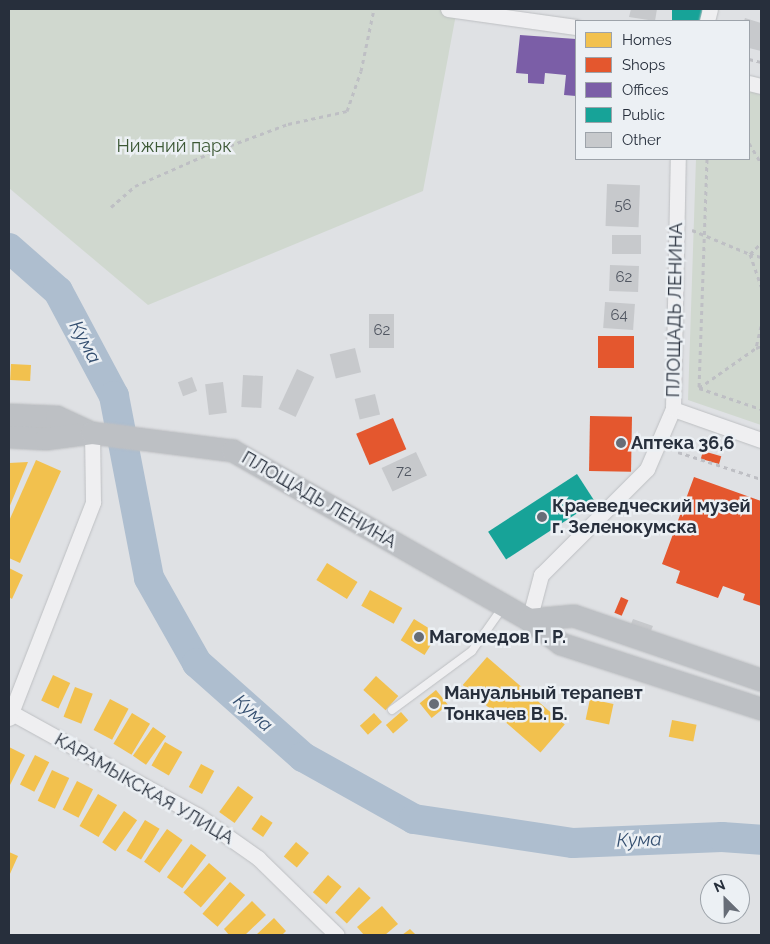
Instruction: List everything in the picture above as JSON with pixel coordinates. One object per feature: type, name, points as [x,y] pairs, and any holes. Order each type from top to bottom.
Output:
[{"type":"street","points":[[448,9],[575,27]]},
{"type":"street","name":"ПЛОЩАДЬ ЛЕНИНА","points":[[529,620],[541,575],[647,469],[673,409],[678,160]]},
{"type":"street","points":[[673,409],[761,440]]},
{"type":"street","points":[[9,415],[57,417],[92,433]]},
{"type":"street","points":[[9,437],[46,439],[92,433]]},
{"type":"street","points":[[10,715],[93,502],[92,433]]},
{"type":"street","name":"ПЛОЩАДЬ ЛЕНИНА","points":[[92,433],[233,451],[529,620],[561,644],[761,709]]},
{"type":"street","points":[[529,620],[574,616],[761,680]]},
{"type":"street","name":"КАРАМЫКСКАЯ УЛИЦА","points":[[10,715],[197,816],[258,858],[337,935]]},
{"type":"lane","points":[[392,710],[472,651],[504,606]]},
{"type":"path","points":[[111,206],[135,186],[215,151],[288,124],[346,110],[361,71],[374,9]]},
{"type":"path","points":[[750,145],[761,163]]},
{"type":"path","points":[[699,388],[706,236],[707,160]]},
{"type":"path","points":[[677,225],[761,257]]},
{"type":"path","points":[[750,254],[761,243]]},
{"type":"path","points":[[750,254],[761,286]]},
{"type":"path","points":[[756,348],[761,326]]},
{"type":"path","points":[[699,388],[761,346]]},
{"type":"path","points":[[699,388],[761,408]]},
{"type":"path","points":[[678,452],[761,479]]},
{"type":"green space","name":"Нижний парк","points":[[9,9],[457,9],[423,191],[148,305],[9,188]]},
{"type":"green space","points":[[750,86],[761,89],[761,425],[688,400],[696,160],[750,160]]},
{"type":"building: Homes","points":[[11,364],[31,365],[30,381],[10,380]]},
{"type":"building: Homes","points":[[36,460],[61,471],[20,563],[9,558],[9,521]]},
{"type":"building: Homes","points":[[28,462],[9,508],[9,463]]},
{"type":"building: Homes","points":[[327,563],[358,582],[347,599],[316,580]]},
{"type":"building: Homes","points":[[9,568],[23,575],[12,599],[9,597]]},
{"type":"building: Homes","points":[[370,590],[402,608],[394,624],[361,606]]},
{"type":"building: Homes","name":"Магомедов Г. Р.","points":[[414,619],[438,634],[424,655],[401,640]]},
{"type":"building: Homes","points":[[487,657],[565,725],[540,752],[463,685]]},
{"type":"building: Homes","points":[[53,675],[70,683],[58,708],[41,700]]},
{"type":"building: Homes","points":[[376,676],[398,696],[386,710],[363,690]]},
{"type":"building: Homes","points":[[75,687],[93,694],[81,724],[64,717]]},
{"type":"building: Homes","name":"Мануальный терапевт Тонкачев В. Б.","points":[[436,690],[448,705],[432,718],[420,703]]},
{"type":"building: Homes","points":[[110,699],[129,709],[112,740],[94,730]]},
{"type":"building: Homes","points":[[590,699],[613,704],[609,725],[586,720]]},
{"type":"building: Homes","points":[[401,712],[408,720],[393,733],[386,725]]},
{"type":"building: Homes","points":[[132,713],[150,724],[131,755],[113,744]]},
{"type":"building: Homes","points":[[374,713],[382,722],[368,735],[360,726]]},
{"type":"building: Homes","points":[[672,720],[697,725],[693,741],[669,737]]},
{"type":"building: Homes","points":[[153,727],[166,736],[146,765],[133,756]]},
{"type":"building: Homes","points":[[165,742],[182,752],[169,775],[152,765]]},
{"type":"building: Homes","points":[[9,747],[25,755],[9,787]]},
{"type":"building: Homes","points":[[35,755],[49,762],[34,792],[20,784]]},
{"type":"building: Homes","points":[[201,764],[214,771],[202,794],[189,787]]},
{"type":"building: Homes","points":[[52,770],[69,778],[55,809],[38,801]]},
{"type":"building: Homes","points":[[77,781],[93,789],[79,818],[62,810]]},
{"type":"building: Homes","points":[[238,786],[253,797],[235,823],[219,812]]},
{"type":"building: Homes","points":[[98,794],[117,805],[99,837],[80,826]]},
{"type":"building: Homes","points":[[124,811],[137,820],[115,851],[102,842]]},
{"type":"building: Homes","points":[[261,815],[273,823],[263,837],[251,829]]},
{"type":"building: Homes","points":[[145,820],[160,829],[141,860],[126,851]]},
{"type":"building: Homes","points":[[167,829],[183,840],[160,873],[144,862]]},
{"type":"building: Homes","points":[[296,842],[309,853],[297,867],[284,857]]},
{"type":"building: Homes","points":[[191,844],[206,855],[182,888],[167,877]]},
{"type":"building: Homes","points":[[9,852],[18,856],[9,876]]},
{"type":"building: Homes","points":[[209,863],[226,878],[201,908],[183,892]]},
{"type":"building: Homes","points":[[328,875],[342,887],[326,904],[313,892]]},
{"type":"building: Homes","points":[[230,882],[245,895],[218,927],[202,914]]},
{"type":"building: Homes","points":[[359,887],[371,898],[347,924],[335,913]]},
{"type":"building: Homes","points":[[252,901],[266,915],[245,935],[229,935],[224,929]]},
{"type":"building: Homes","points":[[382,906],[398,924],[385,935],[364,935],[357,927]]},
{"type":"building: Homes","points":[[274,918],[286,931],[282,935],[256,935]]},
{"type":"building: Homes","points":[[410,929],[416,935],[402,935]]},
{"type":"building: Shops","points":[[598,336],[634,336],[634,368],[598,368]]},
{"type":"building: Shops","points":[[590,416],[632,417],[631,472],[589,471]]},
{"type":"building: Shops","points":[[393,418],[406,449],[369,465],[356,434]]},
{"type":"building: Shops","points":[[703,451],[721,456],[719,464],[701,459]]},
{"type":"building: Shops","points":[[694,477],[761,501],[761,606],[743,600],[745,594],[723,586],[718,598],[676,583],[680,571],[662,564]]},
{"type":"building: Shops","points":[[621,597],[628,600],[622,616],[614,613]]},
{"type":"building: Offices","points":[[520,35],[575,39],[575,96],[564,95],[566,75],[545,73],[544,84],[528,83],[528,74],[516,73]]},
{"type":"building: Public","points":[[672,9],[702,9],[702,20],[672,20]]},
{"type":"building: Public","name":"Краеведческий музей г. Зеленокумска","points":[[577,474],[595,502],[506,559],[488,532]]},
{"type":"building: Other","points":[[631,9],[657,9],[655,20],[629,17]]},
{"type":"building: Other","points":[[745,18],[761,23],[761,51],[750,48],[750,20],[744,20]]},
{"type":"building: Other","points":[[607,184],[640,185],[639,227],[606,226]]},
{"type":"building: Other","points":[[612,235],[641,235],[641,254],[612,254]]},
{"type":"building: Other","points":[[610,265],[639,266],[638,292],[609,291]]},
{"type":"building: Other","points":[[605,302],[635,304],[633,330],[603,328]]},
{"type":"building: Other","points":[[369,314],[394,314],[394,348],[369,348]]},
{"type":"building: Other","points":[[355,348],[361,372],[336,379],[330,354]]},
{"type":"building: Other","points":[[297,369],[314,377],[296,417],[278,409]]},
{"type":"building: Other","points":[[243,375],[263,376],[261,408],[241,407]]},
{"type":"building: Other","points":[[192,377],[197,391],[183,396],[178,382]]},
{"type":"building: Other","points":[[223,382],[227,413],[209,415],[205,384]]},
{"type":"building: Other","points":[[375,394],[380,414],[360,419],[355,399]]},
{"type":"building: Other","points":[[416,452],[427,476],[393,492],[382,468]]},
{"type":"building: Other","points":[[633,619],[653,626],[649,635],[629,629]]},
{"type":"waterway","name":"Кума","points":[[9,248],[58,291],[114,396],[149,578],[197,663],[303,757],[414,819],[573,843],[722,837],[761,840]]},
{"type":"place","name":"Аптека 36,6","points":[[621,443]]},
{"type":"place","name":"Краеведческий музей г. Зеленокумска","points":[[542,517]]},
{"type":"place","name":"Магомедов Г. Р.","points":[[419,637]]},
{"type":"place","name":"Мануальный терапевт Тонкачев В. Б.","points":[[434,704]]}]
